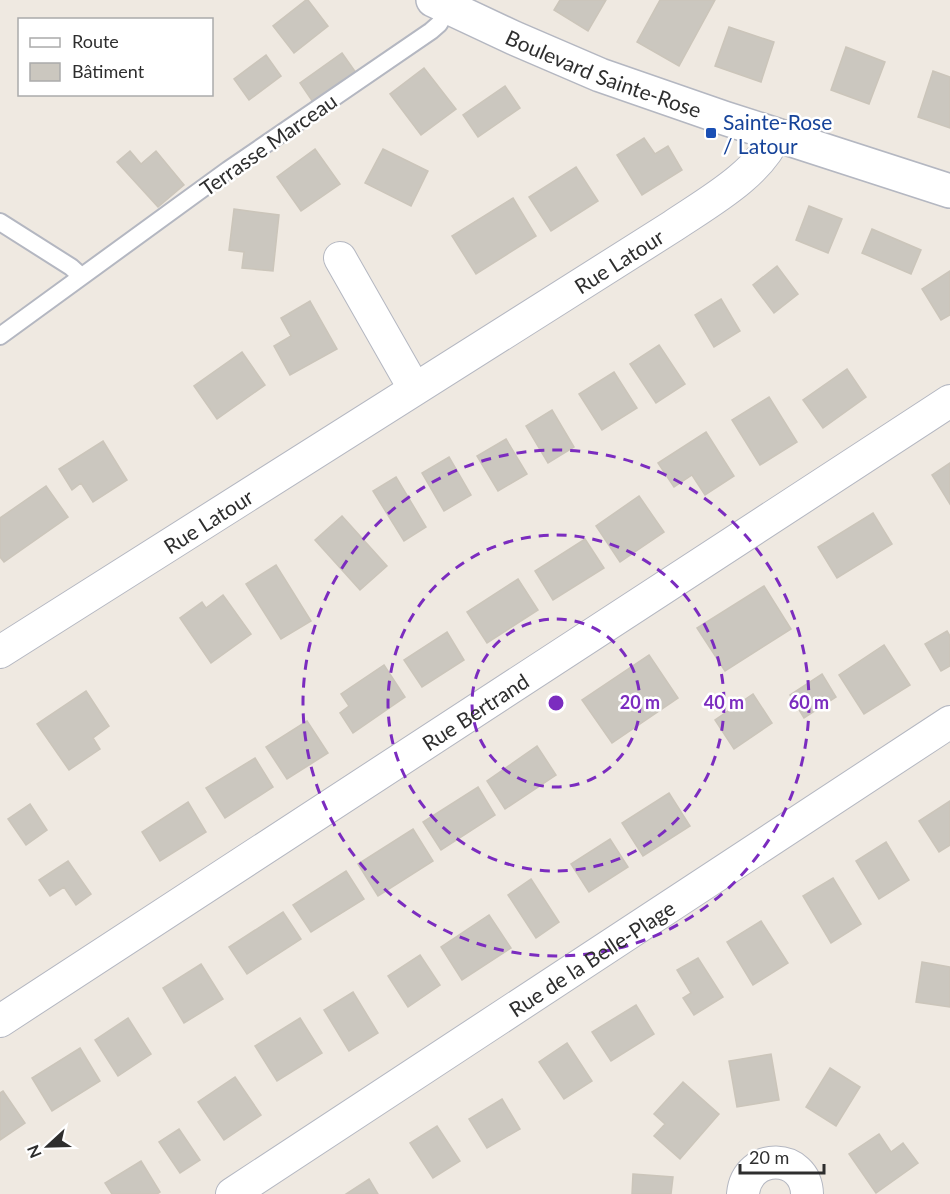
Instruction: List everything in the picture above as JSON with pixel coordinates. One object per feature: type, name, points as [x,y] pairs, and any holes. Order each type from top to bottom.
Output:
[{"type":"street","name":"Boulevard Sainte-Rose","points":[[441,4],[600,75],[950,191]]},
{"type":"street","name":"Rue Latour","points":[[5,639],[414,388],[707,202],[758,162],[766,153],[776,134]]},
{"type":"street","points":[[340,258],[414,388]]},
{"type":"street","name":"Rue Bertrand","points":[[0,1021],[950,401]]},
{"type":"street","name":"Rue de la Belle-Plage","points":[[232,1194],[950,722]]},
{"type":"street","points":[[743,1194],[747,1179],[754,1170],[765,1164],[777,1162],[789,1165],[799,1173],[807,1194]]},
{"type":"lane","name":"Terrasse Marceau","points":[[0,336],[228,170],[431,31],[439,24],[441,4]]},
{"type":"lane","points":[[0,222],[71,267],[81,276]]},
{"type":"building","points":[[306,0],[328,26],[294,53],[273,26]]},
{"type":"building","points":[[560,0],[606,0],[588,31],[554,10]]},
{"type":"building","points":[[660,0],[715,0],[679,66],[637,42]]},
{"type":"building","points":[[729,27],[774,42],[761,82],[715,66]]},
{"type":"building","points":[[846,47],[885,62],[869,104],[831,90]]},
{"type":"building","points":[[342,53],[359,77],[317,108],[300,83]]},
{"type":"building","points":[[266,55],[281,76],[249,100],[234,79]]},
{"type":"building","points":[[424,68],[456,109],[421,135],[390,94]]},
{"type":"building","points":[[933,71],[950,77],[950,128],[918,117]]},
{"type":"building","points":[[505,86],[520,108],[478,137],[463,115]]},
{"type":"building","points":[[644,138],[655,154],[668,146],[682,170],[642,195],[617,155]]},
{"type":"building","points":[[315,149],[340,184],[301,211],[277,177]]},
{"type":"building","points":[[383,149],[428,171],[411,206],[365,183]]},
{"type":"building","points":[[130,151],[141,164],[156,151],[184,185],[158,207],[117,162]]},
{"type":"building","points":[[576,167],[598,201],[551,231],[529,197]]},
{"type":"building","points":[[513,198],[536,236],[476,274],[452,236]]},
{"type":"building","points":[[809,206],[842,219],[828,253],[796,240]]},
{"type":"building","points":[[234,209],[279,215],[273,271],[242,268],[244,252],[229,250]]},
{"type":"building","points":[[872,229],[921,250],[911,274],[862,253]]},
{"type":"building","points":[[777,266],[798,294],[774,313],[753,285]]},
{"type":"building","points":[[950,271],[950,315],[941,320],[922,289]]},
{"type":"building","points":[[721,299],[740,331],[714,347],[695,315]]},
{"type":"building","points":[[310,301],[337,349],[290,375],[274,346],[291,336],[281,318]]},
{"type":"building","points":[[659,345],[685,384],[656,403],[630,364]]},
{"type":"building","points":[[242,352],[265,385],[217,419],[194,386]]},
{"type":"building","points":[[847,369],[866,397],[823,428],[803,400]]},
{"type":"building","points":[[614,372],[637,408],[602,430],[579,394]]},
{"type":"building","points":[[769,397],[797,442],[760,465],[732,420]]},
{"type":"building","points":[[552,410],[574,447],[548,463],[526,426]]},
{"type":"building","points":[[706,432],[734,476],[705,495],[692,475],[674,487],[658,463]]},
{"type":"building","points":[[506,439],[527,474],[498,491],[477,456]]},
{"type":"building","points":[[103,441],[127,480],[93,502],[81,483],[72,490],[59,469]]},
{"type":"building","points":[[449,457],[471,495],[444,511],[422,473]]},
{"type":"building","points":[[950,463],[950,504],[932,475]]},
{"type":"building","points":[[396,477],[426,527],[404,541],[373,491]]},
{"type":"building","points":[[46,486],[68,517],[4,562],[0,557],[0,518]]},
{"type":"building","points":[[639,496],[664,532],[620,562],[596,526]]},
{"type":"building","points":[[873,513],[892,544],[837,578],[818,547]]},
{"type":"building","points":[[342,516],[387,566],[360,590],[315,540]]},
{"type":"building","points":[[585,539],[604,568],[553,600],[535,571]]},
{"type":"building","points":[[276,565],[311,621],[281,639],[246,584]]},
{"type":"building","points":[[518,579],[538,610],[487,643],[467,612]]},
{"type":"building","points":[[764,586],[791,629],[725,671],[697,628]]},
{"type":"building","points":[[223,595],[251,634],[211,663],[180,618],[202,602],[206,608]]},
{"type":"building","points":[[947,631],[950,636],[950,666],[941,671],[925,644]]},
{"type":"building","points":[[447,632],[464,660],[422,687],[404,660]]},
{"type":"building","points":[[884,645],[910,685],[864,714],[839,675]]},
{"type":"building","points":[[649,655],[678,698],[612,743],[582,700]]},
{"type":"building","points":[[384,665],[405,697],[353,733],[340,713],[349,706],[341,694]]},
{"type":"building","points":[[822,674],[836,697],[804,718],[790,695]]},
{"type":"building","points":[[86,691],[109,726],[93,738],[100,749],[69,770],[37,724]]},
{"type":"building","points":[[753,694],[772,723],[734,749],[715,720]]},
{"type":"building","points":[[307,721],[328,753],[287,779],[266,747]]},
{"type":"building","points":[[537,746],[556,775],[505,809],[487,781]]},
{"type":"building","points":[[255,758],[273,787],[225,818],[206,788]]},
{"type":"building","points":[[478,787],[495,815],[441,850],[423,822]]},
{"type":"building","points":[[669,793],[690,826],[643,856],[622,823]]},
{"type":"building","points":[[950,801],[950,845],[939,852],[919,821]]},
{"type":"building","points":[[188,802],[206,832],[160,861],[142,832]]},
{"type":"building","points":[[30,804],[47,830],[26,845],[8,819]]},
{"type":"building","points":[[413,829],[433,861],[378,896],[358,864]]},
{"type":"building","points":[[610,839],[628,867],[589,892],[571,864]]},
{"type":"building","points":[[886,842],[909,880],[879,899],[856,861]]},
{"type":"building","points":[[68,861],[91,894],[76,905],[64,887],[50,896],[39,880]]},
{"type":"building","points":[[346,871],[364,899],[311,932],[293,905]]},
{"type":"building","points":[[833,878],[861,924],[831,943],[803,896]]},
{"type":"building","points":[[531,879],[559,922],[536,938],[508,895]]},
{"type":"building","points":[[283,912],[301,939],[247,974],[229,947]]},
{"type":"building","points":[[489,915],[511,948],[462,980],[441,947]]},
{"type":"building","points":[[761,921],[788,963],[753,985],[727,942]]},
{"type":"building","points":[[420,955],[440,985],[408,1007],[388,976]]},
{"type":"building","points":[[698,958],[723,997],[694,1015],[683,998],[691,993],[677,970]]},
{"type":"building","points":[[922,962],[950,967],[950,1007],[916,1002]]},
{"type":"building","points":[[201,964],[223,999],[184,1023],[163,988]]},
{"type":"building","points":[[353,992],[378,1033],[349,1051],[324,1010]]},
{"type":"building","points":[[636,1005],[654,1034],[611,1061],[592,1032]]},
{"type":"building","points":[[128,1018],[151,1054],[118,1076],[95,1040]]},
{"type":"building","points":[[300,1018],[322,1053],[277,1081],[255,1046]]},
{"type":"building","points":[[567,1043],[592,1081],[564,1099],[539,1062]]},
{"type":"building","points":[[80,1048],[100,1081],[52,1111],[32,1078]]},
{"type":"building","points":[[771,1054],[779,1100],[737,1107],[729,1061]]},
{"type":"building","points":[[830,1068],[860,1087],[836,1126],[806,1107]]},
{"type":"building","points":[[235,1077],[261,1115],[224,1140],[198,1102]]},
{"type":"building","points":[[683,1082],[719,1114],[680,1159],[654,1136],[665,1124],[654,1114]]},
{"type":"building","points":[[3,1091],[25,1123],[0,1140],[0,1093]]},
{"type":"building","points":[[502,1099],[520,1129],[487,1148],[469,1119]]},
{"type":"building","points":[[437,1126],[460,1161],[433,1178],[410,1143]]},
{"type":"building","points":[[179,1129],[200,1160],[180,1173],[159,1142]]},
{"type":"building","points":[[879,1134],[891,1152],[903,1143],[918,1163],[876,1193],[849,1154]]},
{"type":"building","points":[[141,1161],[160,1192],[157,1194],[112,1194],[105,1183]]},
{"type":"building","points":[[633,1174],[673,1177],[671,1194],[632,1194]]},
{"type":"building","points":[[369,1179],[378,1194],[346,1194]]},
{"type":"place","name":"Sainte-Rose / Latour","points":[[711,133]]}]
